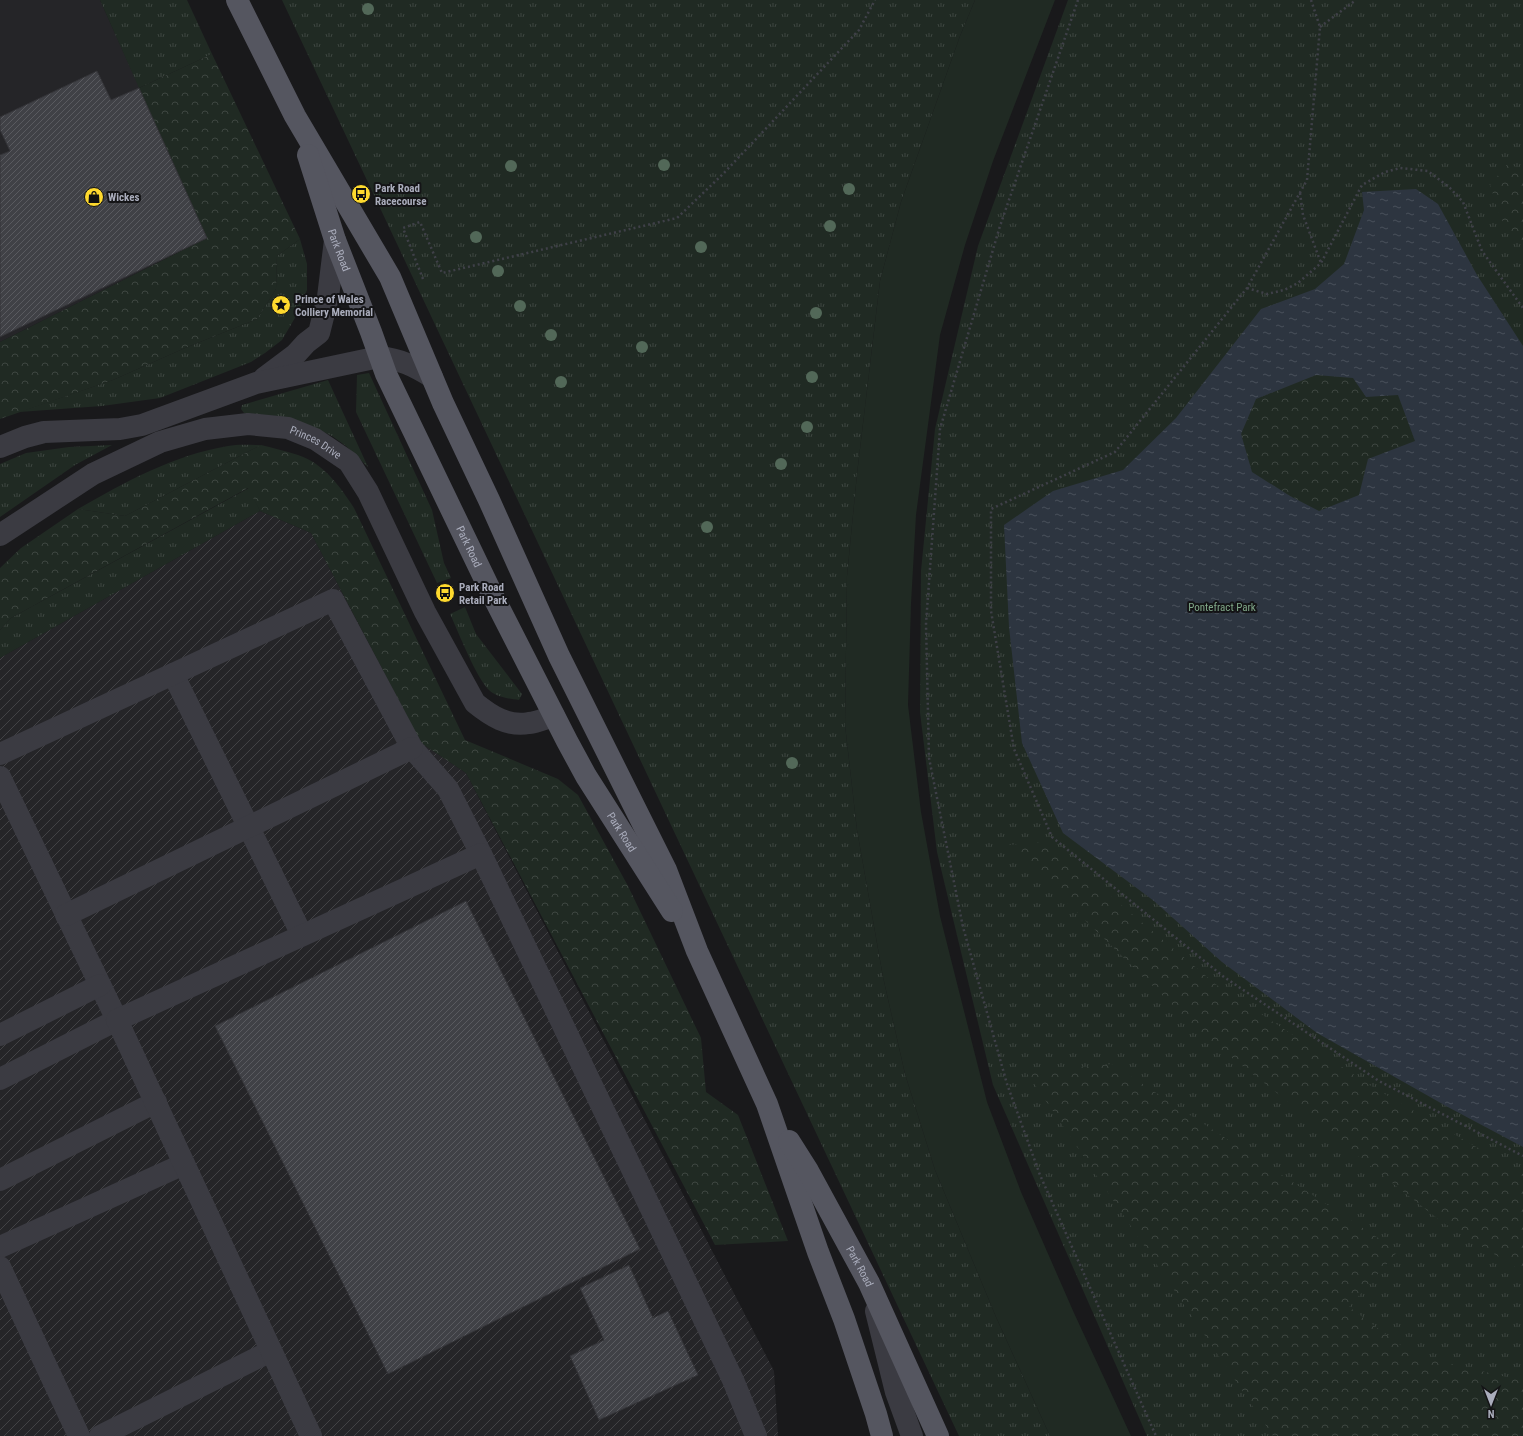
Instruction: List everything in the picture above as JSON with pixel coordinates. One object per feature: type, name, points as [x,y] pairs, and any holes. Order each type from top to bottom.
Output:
[{"type":"main road","name":"Park Road","points":[[237,0],[296,116],[390,277],[432,377],[559,656],[666,870],[697,951],[767,1104],[818,1252],[844,1319],[882,1436]]},
{"type":"main road","name":"Park Road","points":[[296,116],[335,240],[371,332],[379,357],[492,594],[567,742],[586,776],[697,951]]},
{"type":"main road","points":[[554,716],[560,694],[562,677],[559,656]]},
{"type":"main road","name":"Park Road","points":[[767,1104],[808,1171],[869,1283],[938,1436]]},
{"type":"street","points":[[256,383],[296,354],[318,332],[328,297],[335,240]]},
{"type":"street","points":[[0,447],[25,437],[44,432],[142,426],[256,383],[379,357],[409,364],[432,377]]},
{"type":"street","name":"Princes Drive","points":[[0,535],[93,474],[160,442],[205,428],[248,424],[288,428],[315,439],[349,462],[368,492],[425,612],[475,703],[488,713],[508,723],[529,724],[550,732],[567,742]]},
{"type":"street","points":[[0,754],[333,600],[412,748],[448,789],[481,854],[733,1380],[756,1436]]},
{"type":"street","points":[[173,674],[302,935]]},
{"type":"street","name":"Princes Drive","points":[[529,724],[554,716]]},
{"type":"street","points":[[66,914],[412,748]]},
{"type":"street","points":[[0,778],[156,1102],[310,1436]]},
{"type":"street","points":[[0,1079],[117,1020],[481,854]]},
{"type":"street","points":[[0,1035],[100,985]]},
{"type":"street","points":[[0,1180],[156,1102]]},
{"type":"street","points":[[0,1247],[184,1164]]},
{"type":"street","points":[[0,1268],[80,1436]]},
{"type":"street","points":[[869,1283],[896,1392],[912,1436]]},
{"type":"street","points":[[100,1436],[271,1352]]},
{"type":"path","points":[[423,279],[403,228],[420,222],[442,273],[677,218],[723,174],[859,30],[875,0]]},
{"type":"path","points":[[1078,0],[1000,226],[940,429],[926,624],[929,758],[963,927],[1006,1084],[1040,1175],[1156,1436]]},
{"type":"path","points":[[1311,0],[1320,27],[1307,180],[1247,288],[1115,452],[991,509],[991,611],[1014,749],[1052,837],[1224,977],[1379,1081],[1523,1156]]},
{"type":"path","points":[[1320,27],[1356,0]]},
{"type":"path","points":[[1247,288],[1267,294],[1284,290],[1298,282],[1321,263],[1362,184],[1385,172],[1400,168],[1428,171],[1450,188],[1463,202],[1482,251],[1523,308]]},
{"type":"path","points":[[1300,192],[1303,215],[1321,263]]},
{"type":"shaded area","name":"Wickes","points":[[0,0],[100,0],[207,238],[0,342]]},
{"type":"shaded area","points":[[260,511],[311,533],[421,743],[466,773],[774,1371],[778,1436],[0,1436],[0,658]]},
{"type":"green space","points":[[100,0],[187,0],[212,54],[139,88]]},
{"type":"green space","points":[[282,0],[975,0],[960,36],[901,202],[880,281],[857,474],[847,576],[845,725],[857,830],[883,977],[905,1074],[935,1170],[996,1317],[1050,1436],[959,1436]]},
{"type":"green space","points":[[975,0],[1055,0],[993,161],[965,245],[940,335],[916,515],[911,604],[908,705],[921,812],[940,916],[987,1102],[1021,1192],[1074,1313],[1131,1436],[1050,1436],[996,1317],[935,1170],[905,1074],[883,977],[857,830],[845,725],[847,576],[857,474],[880,281],[901,202],[960,36]]},
{"type":"green space","name":"Pontefract Park","points":[[1068,0],[1523,0],[1523,1436],[1147,1436],[993,1085],[937,852],[920,712],[921,571],[935,429],[978,246]]},
{"type":"green space","points":[[212,54],[300,239],[277,256],[276,289],[257,319],[185,348],[113,380],[0,419],[0,342],[207,238],[139,88]]},
{"type":"green space","points":[[1510,161],[1523,177],[1523,246],[1501,219],[1490,185]]},
{"type":"green space","points":[[300,239],[307,264],[307,290],[299,311],[282,340],[251,362],[160,398],[102,406],[19,412],[113,380],[185,348],[257,319],[276,289],[277,256]]},
{"type":"green space","points":[[369,373],[432,510],[444,563],[451,578],[437,583],[356,412],[357,375]]},
{"type":"green space","points":[[1316,375],[1353,378],[1366,397],[1398,395],[1415,441],[1368,459],[1359,495],[1319,511],[1290,496],[1252,472],[1241,434],[1256,399]]},
{"type":"green space","points":[[328,380],[368,467],[346,446],[332,436],[315,428],[290,418],[244,413],[241,409],[242,405]]},
{"type":"green space","points":[[112,445],[75,465],[0,517],[0,464],[26,453],[69,447]]},
{"type":"green space","points":[[232,445],[261,445],[125,516],[78,509],[150,471],[188,456]]},
{"type":"green space","points":[[261,445],[298,455],[323,469],[349,500],[465,740],[558,779],[578,795],[628,886],[701,1038],[706,1092],[738,1115],[788,1241],[715,1245],[466,773],[421,743],[311,533],[260,511],[248,488],[11,618],[0,630],[0,568],[21,548],[78,509],[125,516]]},
{"type":"green space","points":[[249,488],[260,511],[0,658],[0,630],[11,618]]},
{"type":"green space","points":[[465,607],[476,634],[522,694],[519,700],[496,695],[490,691],[479,676],[450,614]]},
{"type":"green space","points":[[1046,842],[1218,986],[1376,1089],[1523,1174],[1523,1272],[1442,1222],[1204,1036],[1008,845]]},
{"type":"green space","points":[[1112,1064],[1398,1251],[1349,1307],[1414,1355],[1523,1381],[1523,1436],[1273,1436],[1027,1073]]},
{"type":"water","points":[[1416,189],[1438,204],[1477,275],[1523,346],[1523,1147],[1446,1106],[1317,1033],[1222,962],[1154,901],[1063,833],[1022,743],[1009,627],[1004,525],[1053,491],[1123,470],[1176,418],[1261,309],[1315,289],[1344,264],[1364,210],[1362,192]],"holes":[[[1316,375],[1353,378],[1366,397],[1398,395],[1415,441],[1368,459],[1359,495],[1319,511],[1290,496],[1252,472],[1241,434],[1256,399]]]},
{"type":"building","name":"Wickes","points":[[97,71],[111,100],[139,88],[207,238],[0,337],[0,155],[10,151],[0,130],[0,117]]},
{"type":"building","points":[[466,901],[640,1249],[388,1374],[215,1026]]},
{"type":"building","points":[[629,1265],[653,1318],[668,1311],[698,1375],[599,1420],[570,1356],[604,1340],[580,1288]]},
{"type":"place","name":"Park Road Racecourse","points":[[361,194]]},
{"type":"place","name":"Wickes","points":[[94,197]]},
{"type":"place","name":"Prince of Wales Colliery Memorial","points":[[281,305]]},
{"type":"place","name":"Park Road Retail Park","points":[[445,593]]}]
